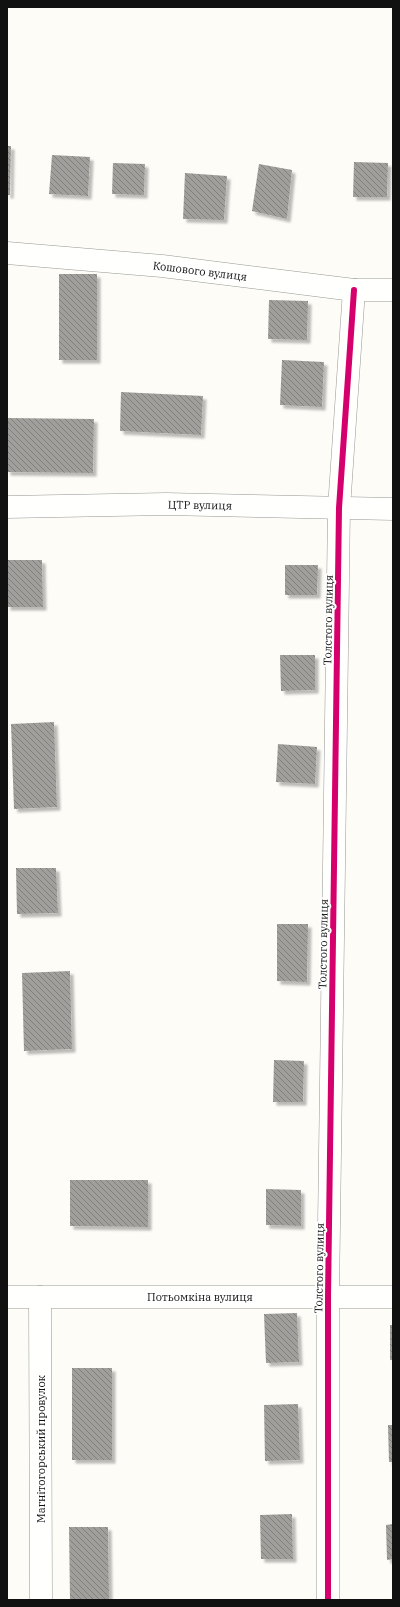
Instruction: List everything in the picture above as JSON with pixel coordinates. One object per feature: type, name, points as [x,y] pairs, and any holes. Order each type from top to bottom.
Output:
[{"type":"street","name":"Кошового вулиця","points":[[7,254],[162,266],[354,290],[393,290]]},
{"type":"street","name":"Толстого вулиця","points":[[328,1600],[328,1297],[340,508],[354,290]]},
{"type":"street","name":"ЦТР вулиця","points":[[7,507],[166,504],[393,509]]},
{"type":"street","name":"Потьомкіна вулиця","points":[[7,1297],[393,1298]]},
{"type":"street","name":"Магнітогорський провулок","points":[[40,1297],[41,1600]]},
{"type":"building","points":[[7,146],[11,146],[10,195],[7,195]]},
{"type":"building","points":[[52,155],[90,157],[88,196],[49,194]]},
{"type":"building","points":[[354,162],[388,163],[387,197],[353,197]]},
{"type":"building","points":[[113,163],[145,164],[144,195],[112,194]]},
{"type":"building","points":[[259,164],[292,170],[287,219],[252,211]]},
{"type":"building","points":[[185,173],[227,176],[224,220],[183,219]]},
{"type":"building","points":[[59,274],[97,274],[97,360],[59,360]]},
{"type":"building","points":[[269,300],[308,301],[307,340],[268,339]]},
{"type":"building","points":[[282,360],[324,362],[322,407],[280,405]]},
{"type":"building","points":[[121,392],[203,396],[201,435],[120,431]]},
{"type":"building","points":[[7,418],[94,419],[93,473],[7,472]]},
{"type":"building","points":[[7,560],[42,560],[43,607],[7,607]]},
{"type":"building","points":[[285,565],[318,565],[317,595],[285,595]]},
{"type":"building","points":[[280,655],[315,655],[315,690],[281,691]]},
{"type":"building","points":[[54,722],[57,807],[14,809],[11,724]]},
{"type":"building","points":[[278,744],[317,747],[315,784],[276,782]]},
{"type":"building","points":[[16,868],[56,868],[58,913],[17,914]]},
{"type":"building","points":[[277,924],[308,924],[307,982],[277,981]]},
{"type":"building","points":[[70,971],[72,1049],[24,1051],[22,973]]},
{"type":"building","points":[[274,1060],[304,1061],[303,1102],[273,1102]]},
{"type":"building","points":[[70,1180],[148,1180],[148,1227],[70,1226]]},
{"type":"building","points":[[266,1189],[301,1190],[301,1226],[266,1225]]},
{"type":"building","points":[[297,1313],[299,1362],[266,1363],[264,1314]]},
{"type":"building","points":[[390,1325],[393,1325],[393,1360],[390,1360]]},
{"type":"building","points":[[72,1368],[112,1368],[112,1460],[72,1460]]},
{"type":"building","points":[[298,1404],[300,1460],[265,1461],[264,1405]]},
{"type":"building","points":[[388,1425],[393,1425],[393,1462],[389,1462]]},
{"type":"building","points":[[292,1514],[293,1559],[261,1559],[260,1515]]},
{"type":"building","points":[[393,1524],[393,1559],[387,1560],[386,1525]]},
{"type":"building","points":[[69,1527],[108,1527],[109,1600],[70,1600]]},
{"type":"cycle path","points":[[328,1600],[328,1297],[339,508],[354,290]]}]
